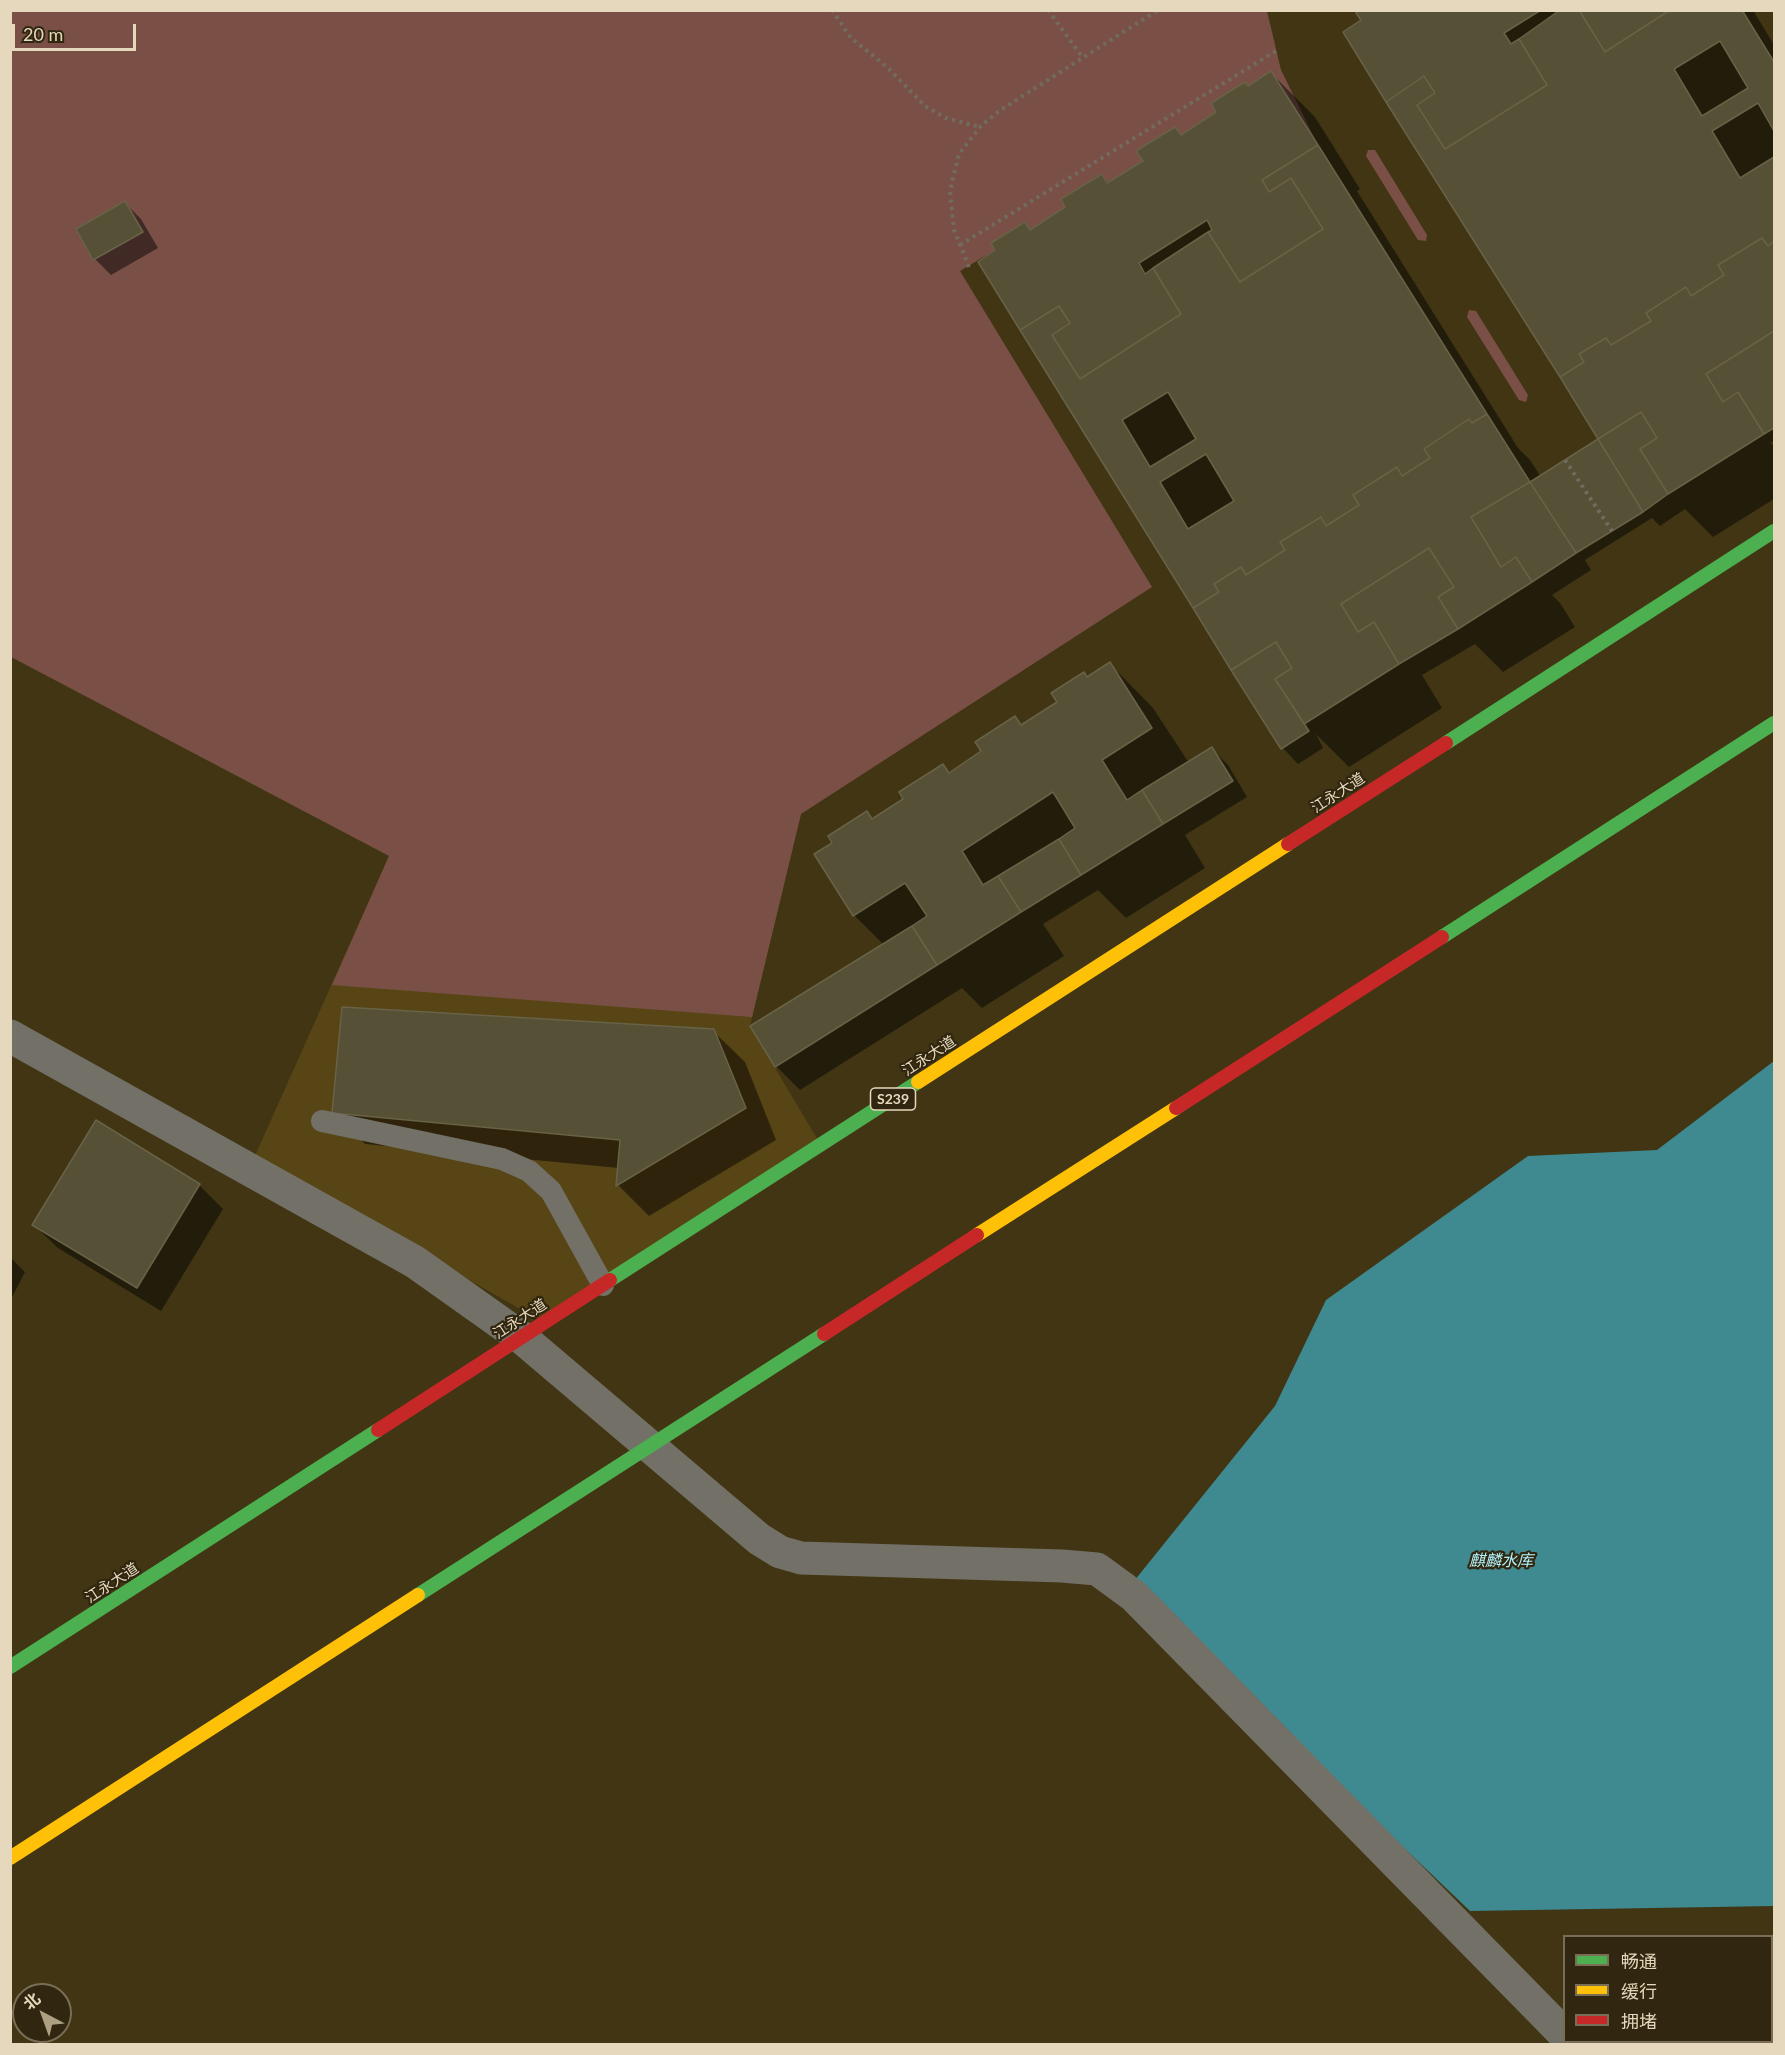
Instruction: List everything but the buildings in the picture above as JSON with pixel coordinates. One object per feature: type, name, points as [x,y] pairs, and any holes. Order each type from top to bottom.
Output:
[{"type":"main road","name":"江永大道","points":[[10,1667],[1774,531]]},
{"type":"main road","points":[[10,1858],[1774,723]]},
{"type":"street","points":[[10,1035],[415,1262],[522,1338],[759,1539],[780,1552],[801,1558],[1097,1569],[1134,1596],[1563,2033]]},
{"type":"lane","points":[[322,1121],[502,1158],[529,1171],[551,1191],[603,1285]]},
{"type":"path","points":[[832,10],[851,38],[887,67],[925,106],[946,118],[980,127]]},
{"type":"path","points":[[1048,10],[1083,58]]},
{"type":"path","points":[[969,267],[954,230],[950,191],[953,171],[959,154],[980,127],[999,111],[1158,10]]},
{"type":"path","points":[[960,245],[1276,51]]},
{"type":"path","points":[[1565,460],[1612,531]]},
{"type":"shaded area","points":[[10,11],[1267,11],[1281,70],[1318,145],[1271,71],[1248,86],[1245,82],[1211,103],[1216,112],[1181,135],[1175,127],[1137,151],[1143,161],[1107,183],[1101,174],[1061,199],[1065,207],[1030,230],[1024,222],[991,243],[995,250],[960,271],[1152,587],[801,814],[752,1017],[332,985],[389,856],[11,657]]},
{"type":"shaded area","points":[[1368,150],[1375,150],[1427,235],[1426,241],[1418,240],[1366,156]]},
{"type":"shaded area","points":[[1469,310],[1476,311],[1528,395],[1526,402],[1519,400],[1467,317]]},
{"type":"shaded area","points":[[801,814],[750,1026],[821,1145],[545,1323],[254,1158],[389,856]]},
{"type":"water","name":"麒麟水库","points":[[1774,1061],[1774,1906],[1470,1911],[1130,1586],[1275,1406],[1326,1300],[1528,1156],[1657,1150]]},
{"type":"traffic: fast","points":[[1446,743],[1774,531]]},
{"type":"traffic: fast","points":[[1442,937],[1774,723]]},
{"type":"traffic: fast","points":[[610,1280],[918,1082]]},
{"type":"traffic: fast","points":[[418,1595],[824,1334]]},
{"type":"traffic: fast","points":[[10,1667],[378,1430]]},
{"type":"traffic: slow","points":[[918,1082],[1288,844]]},
{"type":"traffic: slow","points":[[977,1235],[1176,1108]]},
{"type":"traffic: slow","points":[[10,1858],[418,1595]]},
{"type":"traffic: jam","points":[[1288,844],[1446,743]]},
{"type":"traffic: jam","points":[[1176,1108],[1442,937]]},
{"type":"traffic: jam","points":[[824,1334],[977,1235]]},
{"type":"traffic: jam","points":[[378,1430],[610,1280]]}]
